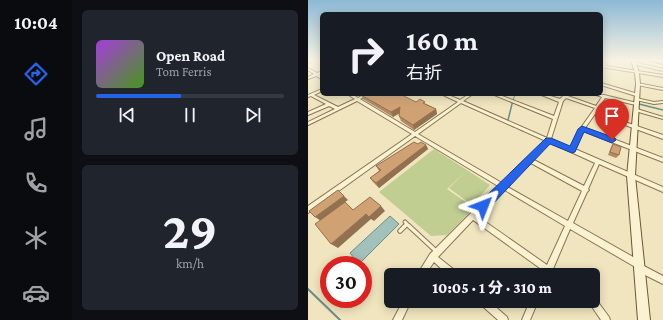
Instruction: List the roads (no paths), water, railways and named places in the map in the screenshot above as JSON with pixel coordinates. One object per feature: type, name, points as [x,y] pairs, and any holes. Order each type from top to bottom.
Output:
[{"type":"street","points":[[638,75],[631,176],[644,320]]},
{"type":"street","points":[[638,84],[663,89]]},
{"type":"street","points":[[603,85],[663,118]]},
{"type":"street","points":[[310,96],[320,91]]},
{"type":"street","points":[[310,96],[338,109]]},
{"type":"street","points":[[353,96],[502,186],[663,280]]},
{"type":"street","points":[[308,124],[364,96]]},
{"type":"street","points":[[448,96],[663,190]]},
{"type":"street","points":[[308,210],[469,96]]},
{"type":"street","points":[[499,96],[555,118]]},
{"type":"street","points":[[547,96],[561,101]]},
{"type":"street","points":[[426,268],[435,254],[548,140],[561,101],[564,96]]},
{"type":"street","points":[[567,96],[597,108]]},
{"type":"street","points":[[572,150],[582,129],[604,96],[636,102],[663,102]]},
{"type":"street","points":[[308,114],[329,104]]},
{"type":"street","points":[[594,112],[663,137]]},
{"type":"street","points":[[582,129],[663,160]]},
{"type":"street","points":[[529,160],[586,190]]},
{"type":"street","points":[[549,268],[598,162]]},
{"type":"street","points":[[473,216],[541,268]]},
{"type":"street","points":[[435,254],[448,268]]},
{"type":"street","points":[[397,320],[403,308]]},
{"type":"street","points":[[491,308],[504,320]]},
{"type":"street","points":[[526,320],[531,308]]},
{"type":"street","points":[[597,308],[606,320]]},
{"type":"lane","points":[[400,231],[406,223],[435,254]]},
{"type":"water","points":[[390,216],[399,224],[367,256],[352,256],[350,253]]},
{"type":"waterway","points":[[513,101],[514,96]]},
{"type":"waterway","points":[[508,120],[513,100]]},
{"type":"waterway","points":[[639,104],[663,110]]},
{"type":"waterway","points":[[506,123],[514,127]]},
{"type":"waterway","points":[[517,128],[523,131]]},
{"type":"waterway","points":[[308,289],[340,320]]}]
